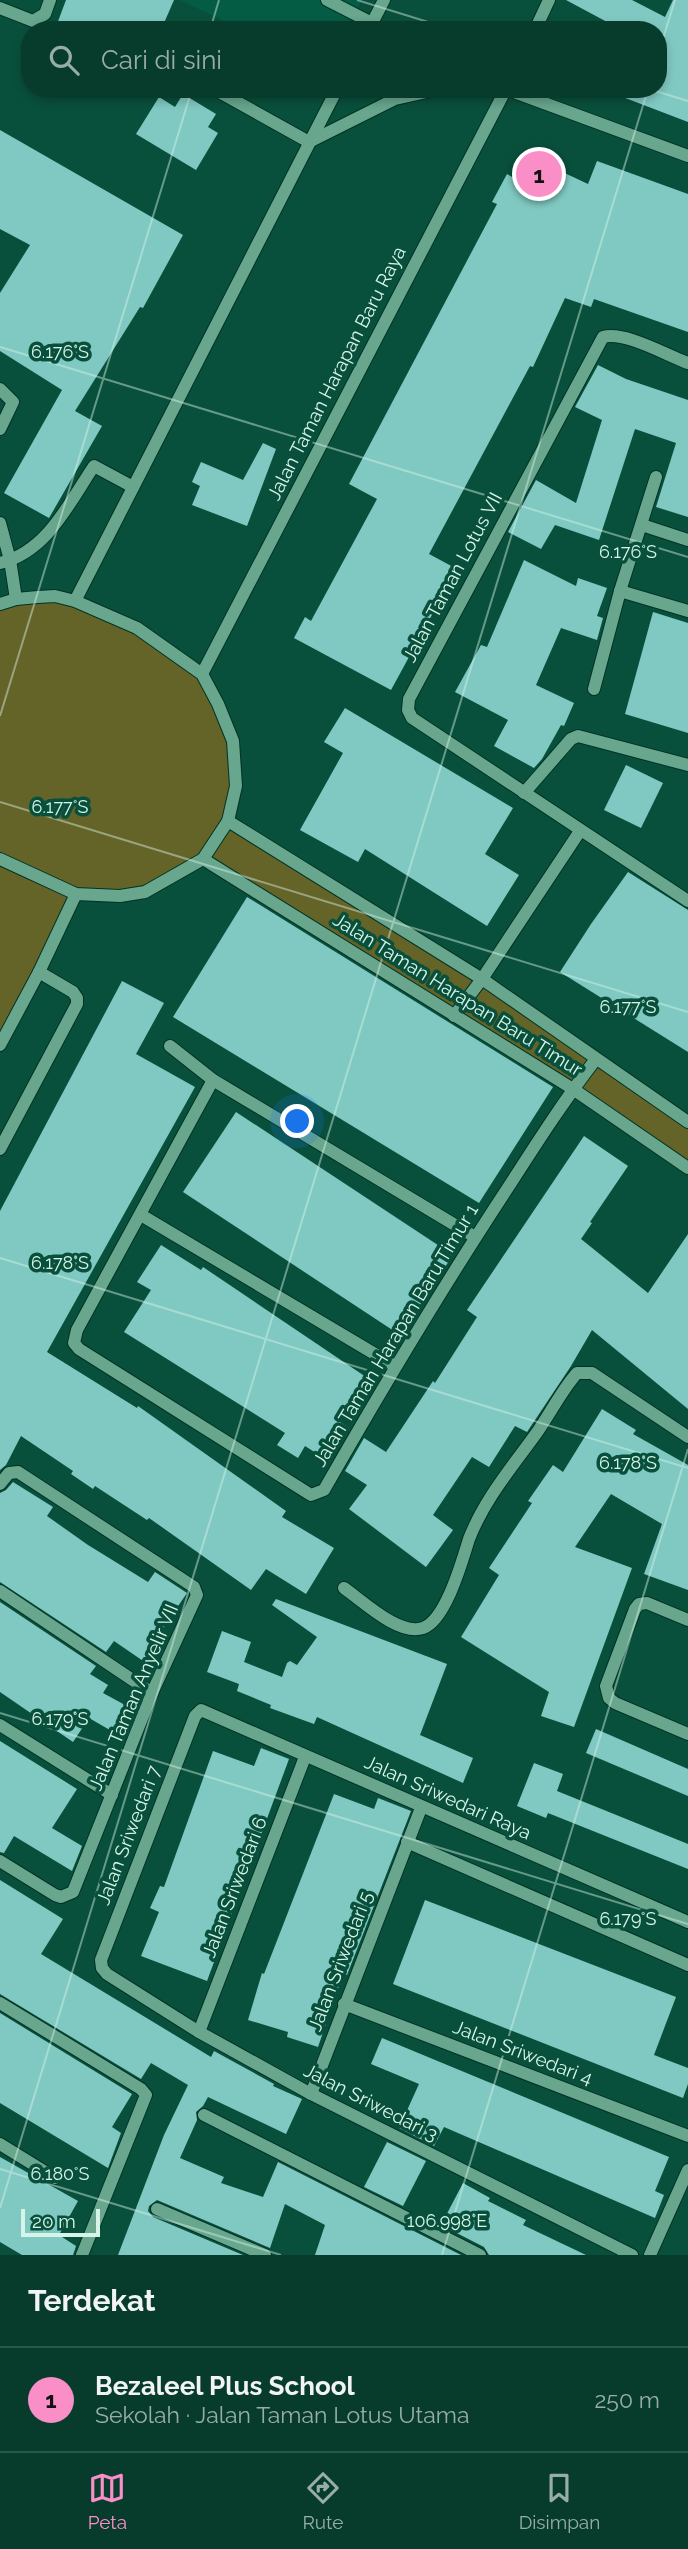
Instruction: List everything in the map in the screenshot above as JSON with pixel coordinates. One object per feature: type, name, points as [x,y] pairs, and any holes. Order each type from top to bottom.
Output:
[{"type":"street","points":[[0,9],[33,21],[46,14],[50,0]]},
{"type":"street","points":[[327,0],[363,21]]},
{"type":"street","points":[[374,21],[384,0]]},
{"type":"street","points":[[539,21],[549,0]]},
{"type":"street","points":[[230,98],[309,142]]},
{"type":"street","points":[[75,601],[332,98]]},
{"type":"street","points":[[309,142],[400,98]]},
{"type":"street","name":"Jalan Taman Harapan Baru Raya","points":[[202,674],[501,98]]},
{"type":"street","points":[[530,98],[688,156]]},
{"type":"street","name":"Jalan Taman Lotus VII","points":[[688,363],[625,338],[612,335],[603,337],[409,699],[408,710],[412,718],[688,901]]},
{"type":"street","points":[[0,389],[13,402],[0,429]]},
{"type":"street","points":[[5,561],[43,540],[94,466],[133,487]]},
{"type":"street","points":[[594,690],[620,591],[656,477]]},
{"type":"street","points":[[0,523],[5,561],[16,599]]},
{"type":"street","points":[[642,526],[688,540]]},
{"type":"street","points":[[620,591],[688,611]]},
{"type":"street","points":[[0,604],[16,599],[55,596],[75,601],[137,628],[202,674],[233,741],[236,786],[228,821],[204,859],[145,892],[120,896],[76,894],[0,859]]},
{"type":"street","points":[[524,793],[571,739],[578,736],[688,765]]},
{"type":"street","name":"Jalan Taman Harapan Baru Timur","points":[[228,821],[482,979],[688,1122]]},
{"type":"street","points":[[454,1016],[482,979],[580,831]]},
{"type":"street","name":"Jalan Taman Harapan Baru Timur","points":[[204,859],[573,1089],[688,1168]]},
{"type":"street","points":[[0,1045],[76,894]]},
{"type":"street","points":[[0,1149],[78,998],[73,992],[39,972]]},
{"type":"street","points":[[170,1046],[214,1080],[475,1237]]},
{"type":"street","name":"Jalan Taman Harapan Baru Timur 1","points":[[141,1215],[74,1337],[79,1349],[312,1495],[324,1490],[394,1366],[475,1237],[573,1089],[596,1059]]},
{"type":"street","points":[[214,1080],[141,1215],[394,1366]]},
{"type":"street","points":[[344,1588],[398,1627],[425,1628],[434,1620],[449,1594],[488,1499],[578,1373],[592,1373],[688,1437]]},
{"type":"street","name":"Jalan Taman Anyelir VII","points":[[0,1485],[13,1471],[197,1591],[152,1693],[73,1892],[61,1897],[0,1861]]},
{"type":"street","points":[[0,1591],[152,1693]]},
{"type":"street","points":[[688,1620],[647,1603],[639,1604],[607,1686],[609,1698],[615,1703],[688,1734]]},
{"type":"street","name":"Jalan Sriwedari Raya","points":[[195,1716],[198,1711],[205,1710],[397,1794],[421,1808],[688,1922]]},
{"type":"street","name":"Jalan Sriwedari 7","points":[[102,1968],[101,1960],[195,1716]]},
{"type":"street","points":[[0,1726],[112,1795]]},
{"type":"street","name":"Jalan Sriwedari 6","points":[[199,2032],[305,1756]]},
{"type":"street","name":"Jalan Sriwedari 5","points":[[311,2094],[421,1808]]},
{"type":"street","points":[[407,1842],[688,1965]]},
{"type":"street","name":"Jalan Sriwedari 3","points":[[102,1968],[107,1974],[199,2032],[311,2094],[632,2255]]},
{"type":"street","points":[[0,2003],[141,2089],[146,2095],[82,2255]]},
{"type":"street","name":"Jalan Sriwedari 4","points":[[344,2004],[688,2136]]},
{"type":"street","points":[[204,2115],[480,2255]]},
{"type":"street","points":[[0,2144],[55,2178]]},
{"type":"street","points":[[650,2255],[688,2170]]},
{"type":"street","points":[[157,2209],[265,2255]]},
{"type":"shaded area","points":[[180,0],[362,0],[351,21],[224,21]]},
{"type":"shaded area","points":[[58,597],[137,628],[202,674],[233,741],[228,821],[482,979],[688,1122],[688,1168],[204,859],[145,892],[76,894],[0,1046],[0,605]]},
{"type":"building","points":[[66,0],[174,0],[165,21],[58,21]]},
{"type":"building","points":[[566,0],[632,0],[665,17],[673,0],[688,0],[688,122],[625,98],[667,98],[667,21],[605,21]]},
{"type":"building","points":[[158,98],[175,107],[181,98],[190,98],[216,114],[208,127],[218,133],[196,170],[136,134]]},
{"type":"building","points":[[0,130],[183,235],[143,308],[140,307],[75,411],[102,426],[49,518],[4,493],[62,390],[0,351],[0,293],[30,245],[0,229]]},
{"type":"building","points":[[522,153],[588,184],[597,161],[688,194],[688,332],[594,299],[591,307],[565,298],[533,367],[530,366],[429,554],[457,569],[391,690],[294,638],[305,617],[311,621],[377,499],[349,484],[497,204],[492,202],[507,174],[512,177]]},
{"type":"building","points":[[598,365],[626,379],[688,400],[688,517],[656,507],[676,443],[635,429],[599,540],[555,525],[541,549],[508,532],[536,480],[576,503],[602,420],[575,407]]},
{"type":"building","points":[[263,443],[276,449],[247,526],[192,505],[200,486],[192,482],[201,462],[243,480]]},
{"type":"building","points":[[524,560],[576,586],[578,578],[607,588],[597,616],[603,618],[597,640],[561,628],[536,685],[574,703],[564,726],[561,725],[534,768],[494,746],[508,720],[455,692],[481,645],[487,647]]},
{"type":"building","points":[[653,612],[688,623],[688,733],[625,714]]},
{"type":"building","points":[[345,708],[513,808],[485,854],[519,875],[487,926],[365,849],[358,862],[300,830],[343,753],[324,742]]},
{"type":"building","points":[[626,765],[663,783],[641,828],[604,810]]},
{"type":"building","points":[[628,872],[688,910],[688,1052],[560,972]]},
{"type":"building","points":[[247,897],[553,1087],[479,1203],[173,1017]]},
{"type":"building","points":[[122,981],[164,1003],[136,1054],[195,1087],[47,1352],[137,1408],[138,1406],[286,1511],[282,1517],[334,1548],[306,1594],[266,1569],[251,1590],[149,1518],[147,1520],[95,1486],[93,1489],[71,1474],[73,1471],[21,1436],[6,1465],[0,1470],[0,1211]]},
{"type":"building","points":[[236,1112],[453,1255],[400,1335],[183,1192]]},
{"type":"building","points":[[584,1136],[628,1166],[581,1239],[648,1293],[688,1234],[688,1409],[592,1330],[527,1432],[515,1426],[489,1467],[472,1457],[433,1515],[453,1530],[426,1567],[349,1509],[367,1485],[345,1471],[364,1438],[386,1452],[477,1317],[467,1310]]},
{"type":"building","points":[[161,1245],[201,1270],[203,1267],[366,1377],[337,1420],[349,1428],[330,1462],[305,1446],[298,1458],[277,1445],[285,1433],[124,1332],[151,1290],[137,1282]]},
{"type":"building","points":[[602,1409],[636,1430],[633,1434],[688,1465],[688,1590],[644,1574],[662,1524],[611,1494],[575,1547],[632,1568],[574,1727],[541,1716],[549,1692],[461,1637],[499,1575],[489,1568],[532,1503],[528,1501],[553,1465],[563,1472]]},
{"type":"building","points":[[13,1482],[53,1507],[47,1516],[88,1545],[148,1582],[155,1572],[187,1593],[161,1631],[169,1636],[149,1665],[114,1641],[106,1652],[0,1582],[0,1493]]},
{"type":"building","points":[[276,1599],[447,1664],[420,1735],[473,1758],[463,1783],[317,1717],[314,1724],[270,1708],[271,1705],[237,1691],[239,1684],[207,1672],[222,1631],[251,1642],[244,1662],[282,1677],[287,1663],[290,1661],[297,1665],[317,1637],[272,1605]]},
{"type":"building","points":[[0,1602],[96,1666],[90,1674],[108,1685],[103,1693],[136,1711],[122,1737],[89,1718],[73,1742],[0,1692]]},
{"type":"building","points":[[596,1729],[688,1769],[688,1796],[586,1753]]},
{"type":"building","points":[[0,1741],[77,1789],[52,1828],[82,1846],[72,1871],[14,1836],[4,1853],[0,1852]]},
{"type":"building","points":[[261,1748],[289,1759],[207,1981],[141,1956],[159,1912],[150,1908],[160,1886],[164,1887],[213,1751],[254,1766]]},
{"type":"building","points":[[534,1763],[563,1774],[557,1791],[688,1844],[688,1869],[548,1813],[546,1818],[517,1806]]},
{"type":"building","points":[[334,1794],[374,1809],[378,1798],[411,1811],[347,1975],[343,1974],[318,2047],[287,2037],[288,2032],[248,2020],[262,1973],[264,1974]]},
{"type":"building","points":[[0,1880],[63,1919],[41,1954],[211,2057],[214,2051],[274,2084],[273,2086],[302,2099],[286,2134],[208,2097],[196,2112],[197,2120],[180,2158],[224,2177],[221,2183],[263,2197],[278,2162],[461,2255],[315,2255],[325,2225],[285,2204],[270,2248],[157,2200],[149,2206],[148,2211],[153,2217],[243,2255],[118,2255],[164,2135],[188,2085],[151,2063],[141,2079],[0,1994]]},
{"type":"building","points":[[425,1900],[676,1997],[654,2055],[688,2068],[688,2084],[683,2098],[393,1984]]},
{"type":"building","points":[[0,2013],[132,2094],[112,2127],[121,2133],[108,2168],[0,2103]]},
{"type":"building","points":[[382,2038],[669,2157],[655,2191],[664,2195],[655,2218],[444,2127],[434,2146],[399,2128],[419,2084],[371,2064]]},
{"type":"building","points":[[387,2142],[426,2161],[403,2206],[364,2187]]},
{"type":"building","points":[[0,2157],[78,2201],[59,2235],[76,2246],[73,2255],[22,2255],[0,2242]]},
{"type":"building","points":[[463,2183],[490,2198],[488,2201],[526,2220],[523,2225],[586,2255],[489,2255],[484,2247],[441,2225]]},
{"type":"place","name":"Bezaleel Plus School","points":[[539,174]]}]
